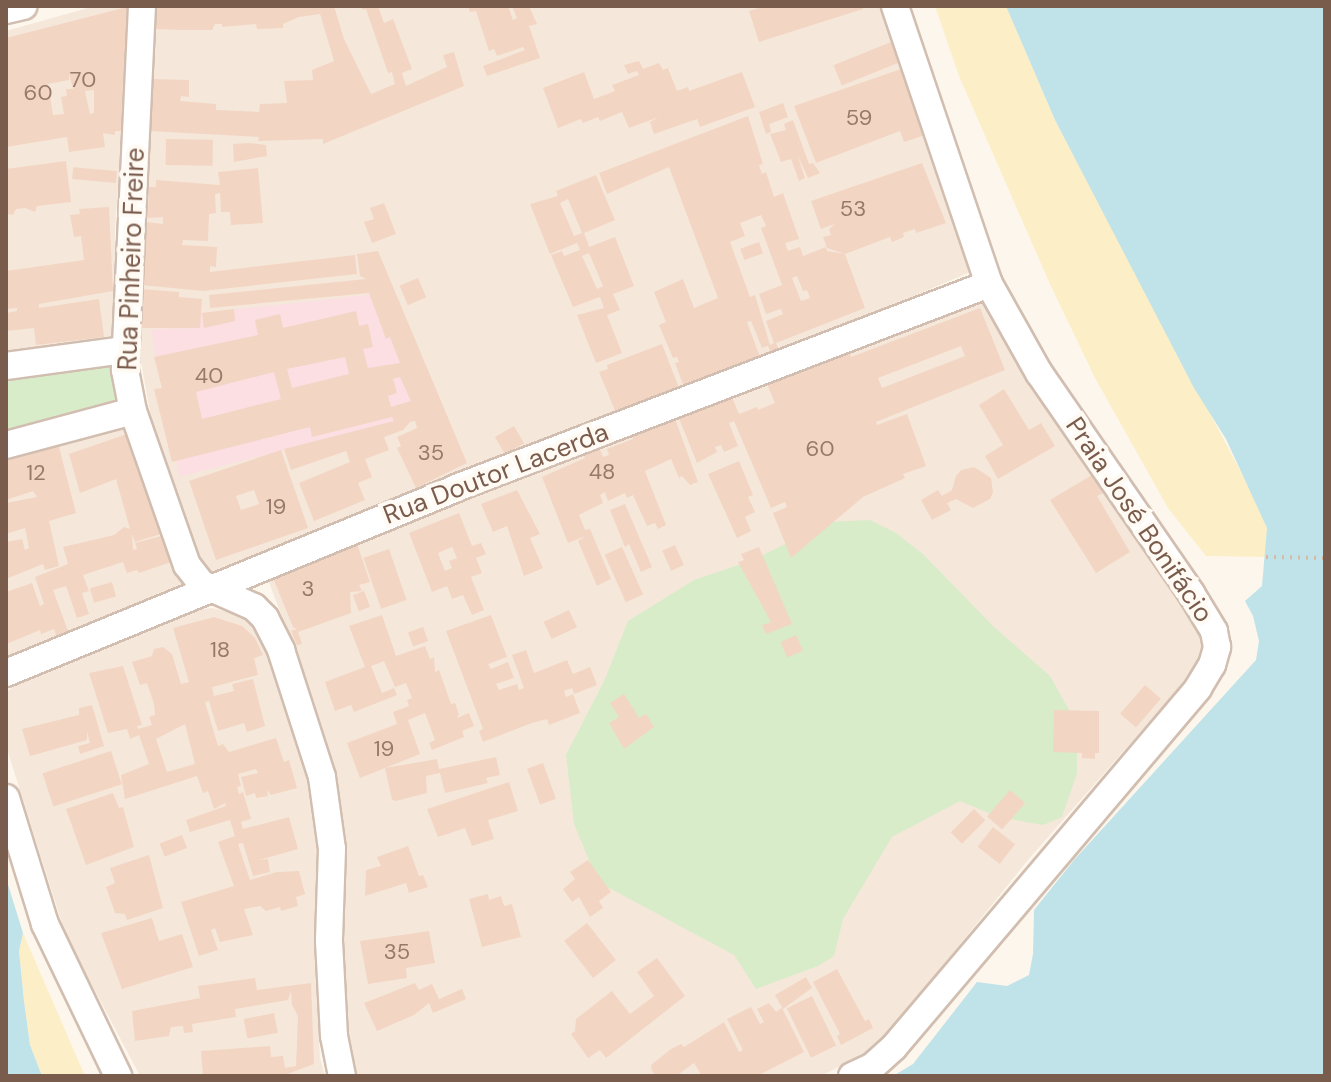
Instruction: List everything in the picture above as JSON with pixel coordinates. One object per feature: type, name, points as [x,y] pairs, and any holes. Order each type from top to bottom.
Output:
[{"type":"street","points":[[6,10],[24,6]]},
{"type":"street","name":"Rua Pinheiro Freire","points":[[142,6],[125,350],[133,411],[187,565],[211,588]]},
{"type":"street","name":"Praia José Bonifácio","points":[[852,1076],[873,1066],[914,1023],[1198,688],[1212,665],[1217,647],[1214,631],[1191,593],[1039,373],[989,284],[895,6]]},
{"type":"street","name":"Rua Doutor Lacerda","points":[[6,673],[456,488],[989,284]]},
{"type":"street","points":[[6,366],[125,350]]},
{"type":"street","points":[[6,445],[133,411]]},
{"type":"street","points":[[211,588],[254,607],[265,618],[281,650],[322,777],[332,849],[329,941],[334,1036],[342,1076]]},
{"type":"street","points":[[6,798],[45,924],[118,1076]]},
{"type":"path","points":[[1266,557],[1325,558]]},
{"type":"shaded area","points":[[95,6],[131,6],[115,230],[122,331],[115,340],[6,353],[6,31]]},
{"type":"shaded area","points":[[149,6],[891,6],[973,271],[766,358],[221,573],[207,571],[198,562],[152,424],[137,339]]},
{"type":"shaded area","points":[[980,289],[1137,510],[1205,642],[1192,673],[1028,860],[877,1047],[821,1076],[353,1076],[348,1064],[342,964],[345,868],[339,799],[300,665],[267,577]]},
{"type":"shaded area","points":[[394,292],[444,409],[179,477],[151,329],[200,328],[200,313]]},
{"type":"shaded area","points":[[127,422],[182,581],[182,590],[6,661],[6,454]]},
{"type":"shaded area","points":[[212,608],[242,616],[263,641],[311,792],[320,862],[315,956],[320,1058],[325,1076],[140,1076],[66,936],[6,746],[6,693],[23,678],[194,610]]},
{"type":"green space","points":[[111,358],[119,396],[112,405],[6,437],[6,370]]},
{"type":"green space","points":[[870,520],[896,533],[923,554],[993,626],[1050,676],[1077,724],[1077,773],[1062,817],[1043,825],[998,817],[960,801],[892,837],[843,919],[834,956],[818,966],[756,989],[734,955],[598,882],[574,824],[566,755],[605,679],[628,621],[694,580],[753,560],[829,522]]},
{"type":"sand","points":[[935,6],[1006,6],[1055,120],[1253,495],[1267,528],[1266,557],[1206,556],[1168,508],[1095,378],[1049,282],[959,76]]},
{"type":"sand","points":[[23,933],[85,1076],[42,1076],[30,1045],[24,1000],[19,951]]},
{"type":"water","points":[[1006,6],[1325,6],[1325,1076],[893,1076],[913,1064],[977,982],[1007,986],[1029,975],[1034,910],[1074,860],[1256,660],[1259,641],[1253,616],[1245,601],[1262,586],[1267,528],[1226,439],[1194,388],[1055,120]]},
{"type":"water","points":[[6,878],[23,933],[19,951],[24,1001],[30,1045],[42,1076],[6,1076]]},
{"type":"building","points":[[131,6],[121,131],[115,131],[115,135],[103,133],[105,147],[69,152],[67,137],[6,147],[6,38]],"holes":[[[69,73],[73,89],[66,89],[67,96],[61,97],[64,114],[53,115],[48,84],[69,80]],[[94,90],[94,113],[90,114],[85,91]]]},
{"type":"building","points":[[154,6],[334,6],[344,39],[371,94],[395,84],[392,72],[388,73],[366,9],[363,10],[361,6],[378,6],[384,23],[393,19],[412,69],[402,73],[406,86],[447,67],[443,55],[454,52],[464,86],[323,144],[323,139],[258,141],[259,137],[149,131],[150,79],[189,80],[189,97],[181,96],[180,101],[216,104],[216,110],[259,112],[260,104],[287,103],[284,81],[313,80],[312,70],[334,61],[320,14],[299,17],[283,24],[283,28],[257,29],[256,24],[222,27],[222,24],[215,24],[212,30],[152,29]]},
{"type":"building","points":[[468,6],[508,6],[513,20],[517,18],[512,6],[529,6],[537,24],[529,26],[540,58],[487,76],[483,66],[525,50],[523,47],[497,56],[494,49],[489,51],[476,11],[470,12]]},
{"type":"building","points":[[766,6],[862,6],[863,9],[759,42],[749,11]]},
{"type":"building","points":[[891,42],[899,62],[842,86],[834,65]]},
{"type":"building","points":[[639,61],[643,69],[659,63],[663,70],[668,68],[677,91],[688,87],[689,91],[742,72],[755,107],[700,127],[697,119],[654,134],[650,122],[659,117],[629,128],[622,112],[600,121],[598,117],[583,123],[581,119],[558,128],[543,88],[584,72],[594,99],[615,91],[612,85],[639,75],[637,71],[628,74],[624,65]]},
{"type":"building","points":[[901,69],[925,135],[904,142],[900,131],[816,163],[794,106]]},
{"type":"building","points":[[783,103],[788,117],[769,124],[771,132],[766,134],[759,112]]},
{"type":"building","points":[[748,116],[763,164],[759,165],[762,174],[766,172],[774,197],[783,193],[799,239],[785,243],[788,251],[800,247],[803,256],[826,247],[827,251],[845,254],[865,308],[776,343],[779,350],[771,353],[770,345],[762,348],[751,321],[747,322],[760,357],[684,387],[675,363],[679,362],[677,357],[673,358],[659,325],[666,322],[654,292],[683,279],[694,308],[718,298],[669,167],[607,194],[599,173]],"holes":[[[761,215],[766,226],[761,228],[782,285],[759,294],[766,314],[781,309],[783,314],[766,321],[774,343],[770,345],[755,295],[750,297],[730,242],[745,236],[740,223]],[[797,276],[803,291],[807,290],[810,298],[801,301],[792,278]]]},
{"type":"building","points":[[793,120],[809,164],[813,163],[820,173],[808,178],[797,154],[805,178],[799,181],[791,159],[781,162],[770,134],[786,130],[784,124]]},
{"type":"building","points":[[166,139],[213,140],[213,166],[166,165]]},
{"type":"building","points":[[233,144],[266,145],[267,156],[234,162]]},
{"type":"building","points":[[66,161],[71,202],[37,206],[35,212],[25,208],[16,209],[13,215],[6,214],[6,169]]},
{"type":"building","points":[[922,163],[946,223],[916,233],[915,229],[903,233],[904,237],[892,242],[890,237],[845,254],[827,248],[823,237],[831,235],[829,229],[835,224],[821,229],[811,201]]},
{"type":"building","points":[[73,167],[117,171],[116,183],[72,179]]},
{"type":"building","points":[[258,168],[263,223],[231,225],[230,212],[221,212],[220,193],[215,194],[216,213],[209,214],[208,241],[183,240],[182,245],[217,247],[216,267],[210,266],[210,272],[355,255],[357,274],[203,291],[141,285],[147,222],[163,224],[163,217],[148,218],[149,187],[156,187],[156,180],[220,185],[218,172]]},
{"type":"building","points":[[596,175],[615,220],[584,233],[589,247],[615,237],[634,286],[613,294],[620,310],[607,315],[622,353],[596,363],[577,315],[604,308],[600,297],[573,307],[551,255],[562,251],[564,256],[580,250],[577,243],[550,254],[530,204],[558,196],[556,191]],"holes":[[[568,199],[582,233],[574,236],[560,203]],[[589,253],[603,286],[597,289],[582,256]]]},
{"type":"building","points":[[384,203],[396,234],[372,243],[364,222],[374,219],[370,208]]},
{"type":"building","points":[[109,207],[113,291],[39,304],[39,308],[99,299],[104,337],[36,345],[34,328],[6,331],[6,313],[17,311],[17,308],[6,309],[6,271],[84,260],[81,236],[74,237],[70,215],[80,214],[79,209]]},
{"type":"building","points":[[759,242],[763,253],[744,260],[740,249]]},
{"type":"building","points":[[378,251],[467,463],[416,488],[397,448],[401,446],[397,437],[417,428],[415,421],[410,422],[403,430],[384,437],[389,450],[365,459],[372,477],[358,483],[365,500],[314,521],[299,483],[350,462],[346,451],[291,470],[284,449],[394,421],[392,417],[312,437],[310,427],[172,462],[154,389],[162,388],[154,357],[258,335],[255,320],[280,314],[283,328],[356,311],[359,326],[368,324],[373,347],[363,349],[368,368],[400,363],[390,337],[386,339],[369,293],[210,308],[209,295],[366,279],[360,276],[357,254]],"holes":[[[345,357],[349,374],[292,388],[287,369]],[[274,372],[281,399],[202,419],[196,392]],[[400,377],[411,401],[391,407],[388,396],[397,393],[393,379]]]},
{"type":"building","points":[[418,278],[426,297],[408,305],[400,286]]},
{"type":"building","points":[[141,289],[179,292],[179,297],[202,299],[200,328],[139,328]]},
{"type":"building","points":[[980,308],[1005,370],[876,422],[877,425],[907,414],[926,466],[903,474],[905,478],[863,497],[791,558],[773,513],[787,507],[785,502],[771,508],[734,421],[729,423],[738,446],[724,452],[721,445],[715,447],[717,452],[697,463],[676,411],[718,395],[721,402],[732,397],[739,414],[757,407],[758,410],[775,403],[764,377],[846,343],[851,357]],"holes":[[[961,346],[965,356],[882,388],[878,378]]]},
{"type":"building","points":[[234,309],[235,321],[204,328],[202,313]]},
{"type":"building","points":[[662,344],[679,388],[616,413],[599,372],[608,369],[607,365]]},
{"type":"building","points":[[1004,389],[1029,430],[1041,423],[1055,446],[998,479],[985,456],[1003,445],[979,405]]},
{"type":"building","points":[[673,413],[698,482],[690,485],[682,476],[679,478],[671,459],[645,471],[666,525],[658,529],[655,523],[647,526],[633,495],[627,498],[625,493],[608,501],[605,492],[600,495],[603,503],[579,515],[585,530],[590,529],[611,579],[597,586],[578,541],[586,536],[568,543],[542,477],[585,458],[582,451],[598,444],[603,457],[609,455],[607,449],[633,439],[629,429]]},
{"type":"building","points":[[514,426],[524,443],[505,454],[495,437]]},
{"type":"building","points":[[130,433],[164,533],[135,542],[132,534],[133,550],[137,549],[135,543],[165,535],[174,561],[139,573],[137,570],[127,573],[123,562],[83,575],[89,591],[82,593],[89,614],[77,618],[66,586],[53,590],[68,631],[52,639],[56,635],[54,629],[41,634],[40,630],[6,644],[6,592],[32,583],[40,606],[44,604],[35,577],[68,564],[63,547],[114,535],[124,527],[130,529],[116,479],[80,493],[69,454]]},
{"type":"building","points":[[58,443],[76,513],[49,521],[59,566],[45,570],[43,564],[6,579],[6,542],[22,539],[25,550],[29,548],[25,528],[6,534],[6,503],[37,497],[33,491],[6,500],[6,455]]},
{"type":"building","points":[[281,450],[308,528],[216,560],[189,481]],"holes":[[[254,490],[259,504],[241,510],[236,496]]]},
{"type":"building","points":[[739,461],[753,495],[748,497],[755,512],[745,517],[751,531],[737,538],[708,474]]},
{"type":"building","points":[[974,467],[991,478],[993,492],[990,499],[973,508],[956,499],[947,503],[951,510],[932,520],[921,500],[938,490],[942,496],[952,490],[961,470]]},
{"type":"building","points":[[1092,475],[1103,493],[1097,496],[1130,552],[1096,573],[1050,500]]},
{"type":"building","points":[[517,490],[540,534],[530,538],[543,568],[524,576],[507,526],[493,532],[481,504]]},
{"type":"building","points":[[625,504],[652,567],[641,572],[629,544],[625,547],[610,510]]},
{"type":"building","points":[[459,513],[472,546],[481,543],[486,554],[476,558],[482,573],[471,577],[484,610],[472,615],[463,595],[452,599],[447,586],[432,592],[409,533]],"holes":[[[452,547],[457,558],[449,561],[452,568],[445,571],[438,553]]]},
{"type":"building","points":[[357,544],[370,582],[359,585],[362,591],[350,592],[351,613],[298,632],[302,644],[297,645],[291,631],[297,629],[293,627],[271,573],[306,558],[309,565]]},
{"type":"building","points":[[675,545],[684,565],[671,571],[662,551]]},
{"type":"building","points":[[622,547],[643,595],[626,602],[605,555]]},
{"type":"building","points":[[759,547],[792,624],[766,634],[762,625],[771,622],[738,562],[744,560],[741,554]]},
{"type":"building","points":[[389,549],[407,600],[381,609],[363,558]]},
{"type":"building","points":[[112,582],[116,596],[94,603],[90,588]]},
{"type":"building","points":[[364,591],[370,607],[359,611],[353,595]]},
{"type":"building","points":[[569,610],[577,627],[552,639],[544,622]]},
{"type":"building","points":[[382,615],[396,656],[425,646],[430,659],[434,657],[435,672],[439,670],[451,704],[455,703],[459,714],[457,718],[469,713],[474,726],[462,731],[464,737],[432,750],[429,743],[435,740],[425,713],[408,720],[420,754],[360,778],[347,743],[397,724],[393,712],[409,706],[407,700],[412,698],[406,683],[395,687],[384,661],[371,666],[382,693],[394,688],[397,695],[354,712],[351,705],[335,711],[325,682],[365,667],[349,626]]},
{"type":"building","points":[[491,615],[507,657],[488,664],[491,669],[508,662],[514,678],[496,684],[499,690],[517,684],[519,690],[524,688],[512,655],[526,650],[534,673],[567,660],[573,674],[590,667],[597,685],[574,694],[572,688],[564,691],[566,697],[573,694],[580,713],[549,725],[547,719],[532,723],[483,742],[479,731],[483,729],[446,631]]},
{"type":"building","points":[[214,617],[242,626],[255,638],[263,655],[254,658],[258,675],[212,687],[214,696],[234,691],[232,684],[253,679],[265,726],[247,732],[244,723],[218,731],[209,701],[205,702],[218,746],[223,744],[229,752],[276,738],[284,762],[289,760],[297,788],[271,795],[267,790],[268,796],[256,798],[255,793],[246,796],[241,777],[258,773],[256,769],[238,774],[239,794],[243,792],[251,819],[241,822],[243,829],[289,817],[298,849],[259,860],[268,859],[270,872],[253,876],[243,843],[238,844],[250,880],[277,872],[299,871],[305,894],[296,897],[298,906],[281,911],[280,907],[266,911],[260,906],[244,909],[253,935],[220,942],[215,928],[211,930],[218,950],[199,956],[181,902],[234,886],[218,842],[235,836],[230,820],[190,832],[186,820],[226,806],[225,803],[214,809],[208,791],[203,793],[197,776],[125,799],[121,775],[149,764],[139,735],[130,739],[127,729],[108,733],[89,673],[123,666],[142,725],[137,726],[138,729],[152,725],[149,717],[155,715],[154,704],[147,683],[140,685],[132,662],[152,656],[154,649],[163,647],[172,654],[181,684],[189,682],[173,628]],"holes":[[[185,724],[195,764],[167,772],[156,739]]]},
{"type":"building","points":[[423,627],[428,641],[413,647],[408,632]]},
{"type":"building","points":[[796,635],[803,651],[787,657],[780,642]]},
{"type":"building","points":[[1145,685],[1161,699],[1136,727],[1120,714]]},
{"type":"building","points":[[624,694],[639,718],[646,714],[654,727],[624,749],[609,723],[619,717],[610,703]]},
{"type":"building","points":[[92,705],[104,746],[80,754],[78,746],[90,743],[87,731],[87,740],[30,756],[22,729],[79,715],[79,708]]},
{"type":"building","points":[[1054,710],[1099,711],[1099,753],[1095,753],[1095,759],[1082,758],[1082,753],[1053,752]]},
{"type":"building","points":[[111,751],[122,784],[53,807],[43,773]]},
{"type":"building","points":[[496,757],[500,775],[486,778],[488,783],[445,793],[440,773],[426,776],[427,793],[396,801],[392,800],[385,768],[437,759],[439,769]]},
{"type":"building","points":[[543,763],[556,799],[540,805],[527,769]]},
{"type":"building","points":[[509,782],[518,811],[488,820],[494,839],[472,846],[465,828],[438,837],[427,809]]},
{"type":"building","points":[[1010,790],[1025,803],[1002,830],[987,816]]},
{"type":"building","points":[[113,793],[119,808],[123,807],[134,847],[86,865],[66,809]]},
{"type":"building","points":[[974,809],[985,820],[962,844],[951,832]]},
{"type":"building","points":[[993,827],[1015,844],[1000,864],[978,847]]},
{"type":"building","points":[[182,835],[187,848],[165,857],[160,844]]},
{"type":"building","points":[[408,846],[419,876],[423,875],[428,887],[409,893],[406,883],[365,896],[366,870],[381,866],[377,857]]},
{"type":"building","points":[[149,855],[163,908],[127,920],[125,914],[115,913],[106,887],[115,883],[110,868]]},
{"type":"building","points":[[588,860],[611,892],[599,901],[603,908],[590,917],[579,897],[572,902],[563,889],[575,879],[570,872]]},
{"type":"building","points":[[488,894],[489,900],[501,896],[504,906],[512,904],[521,937],[482,947],[469,899]]},
{"type":"building","points":[[152,918],[159,941],[182,934],[193,967],[122,989],[101,933]]},
{"type":"building","points":[[587,923],[616,960],[593,978],[564,941]]},
{"type":"building","points":[[429,931],[435,963],[406,968],[407,978],[368,984],[360,941]]},
{"type":"building","points":[[657,958],[685,996],[606,1058],[600,1050],[588,1058],[571,1034],[575,1031],[576,1019],[612,991],[630,1014],[654,996],[637,972]]},
{"type":"building","points":[[837,969],[865,1021],[869,1019],[873,1028],[841,1045],[837,1036],[840,1034],[813,982]]},
{"type":"building","points":[[806,977],[812,988],[783,1009],[775,995]]},
{"type":"building","points":[[255,978],[257,990],[311,983],[314,1064],[282,1076],[203,1076],[201,1051],[270,1046],[271,1057],[283,1056],[285,1068],[296,1066],[298,1016],[292,1005],[291,991],[288,1000],[235,1009],[236,1017],[192,1024],[193,1032],[184,1033],[183,1026],[171,1027],[169,1036],[135,1041],[132,1011],[200,998],[198,986]]},
{"type":"building","points":[[415,983],[419,990],[432,984],[439,999],[462,989],[466,999],[433,1013],[429,1003],[414,1015],[377,1031],[364,1003]]},
{"type":"building","points":[[812,996],[836,1045],[811,1058],[787,1008]]},
{"type":"building","points":[[769,1003],[776,1012],[782,1008],[804,1052],[757,1076],[702,1076],[694,1063],[676,1076],[656,1076],[652,1071],[651,1065],[671,1049],[681,1044],[684,1047],[724,1022],[739,1052],[743,1050],[727,1019],[751,1007],[760,1024],[764,1022],[757,1009]]},
{"type":"building","points":[[274,1013],[278,1033],[247,1039],[244,1019]]}]
